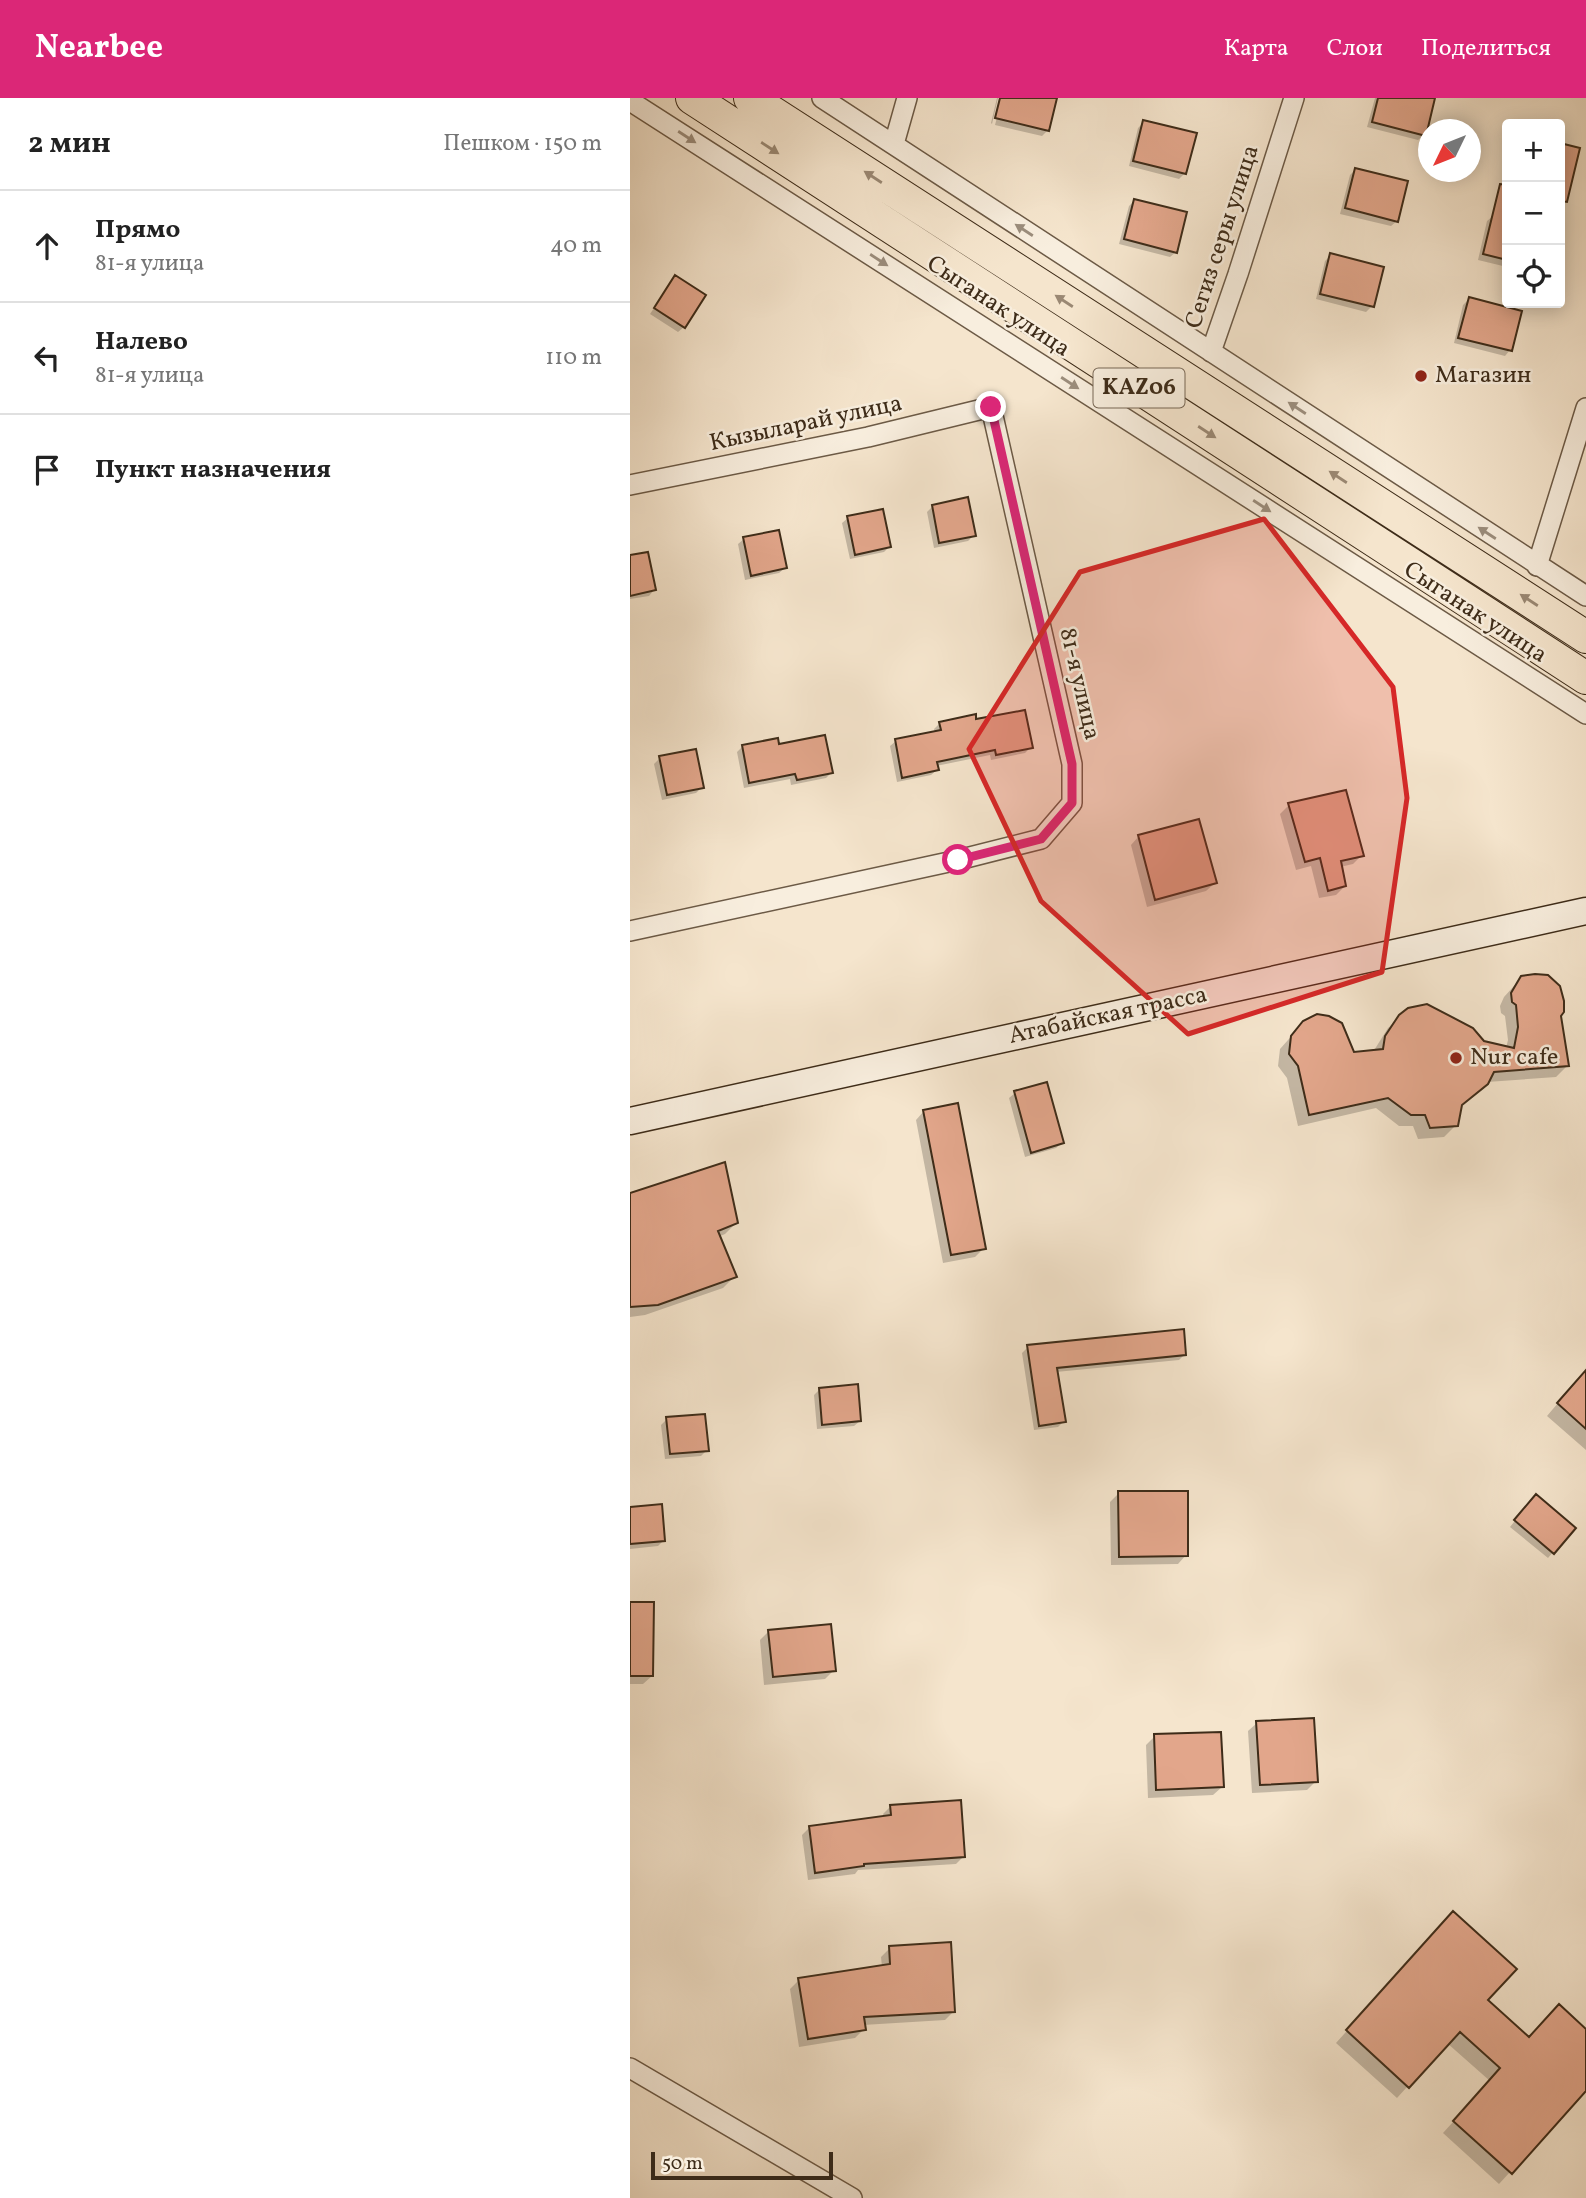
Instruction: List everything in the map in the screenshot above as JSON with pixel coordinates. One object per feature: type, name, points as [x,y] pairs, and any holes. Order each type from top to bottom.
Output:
[{"type":"highway","name":"KАZ06","points":[[692,98],[1586,678]]},
{"type":"highway","name":"KАZ06","points":[[750,98],[1586,638]]},
{"type":"main road","name":"Атабайская трасса","points":[[630,1121],[1586,911]]},
{"type":"street","points":[[822,98],[1586,596]]},
{"type":"street","points":[[894,144],[907,98]]},
{"type":"street","name":"Сегиз серы улица","points":[[1211,352],[1294,98]]},
{"type":"street","name":"Сыганак улица","points":[[630,101],[1586,714]]},
{"type":"street","name":"Кызыларай улица","points":[[630,485],[868,437],[991,407]]},
{"type":"street","name":"81-я улица","points":[[630,931],[958,860],[1041,839],[1072,803],[1072,764],[991,407]]},
{"type":"street","points":[[1537,566],[1586,408]]},
{"type":"street","points":[[630,2068],[852,2198]]},
{"type":"highlighted area","points":[[1264,519],[1393,687],[1407,798],[1382,972],[1188,1034],[1041,901],[969,749],[1080,572]]},
{"type":"building","points":[[1000,98],[1057,98],[1049,131],[995,118]]},
{"type":"building","points":[[1378,98],[1435,98],[1430,119],[1418,119],[1418,134],[1372,122]]},
{"type":"building","points":[[1143,120],[1197,133],[1186,174],[1133,161]]},
{"type":"building","points":[[1565,144],[1580,148],[1565,202]]},
{"type":"building","points":[[1355,168],[1408,181],[1398,222],[1345,208]]},
{"type":"building","points":[[1500,184],[1502,184],[1502,259],[1483,254]]},
{"type":"building","points":[[1134,199],[1187,212],[1177,253],[1124,239]]},
{"type":"building","points":[[1330,253],[1384,267],[1374,307],[1320,294]]},
{"type":"building","points":[[675,275],[706,295],[685,328],[654,308]]},
{"type":"building","points":[[1469,297],[1502,306],[1502,308],[1522,311],[1512,351],[1458,338]]},
{"type":"building","points":[[968,497],[976,536],[939,543],[932,505]]},
{"type":"building","points":[[883,509],[891,547],[855,555],[847,516]]},
{"type":"building","points":[[779,530],[787,568],[751,576],[743,537]]},
{"type":"building","points":[[648,552],[656,590],[630,596],[630,555]]},
{"type":"building","points":[[1025,710],[1033,748],[996,755],[995,750],[937,762],[939,770],[902,778],[895,739],[941,730],[939,722],[976,714],[976,719]]},
{"type":"building","points":[[825,735],[833,773],[797,780],[795,774],[749,783],[742,745],[778,738],[779,744]]},
{"type":"building","points":[[696,749],[704,788],[667,795],[659,756]]},
{"type":"building","points":[[1346,790],[1364,856],[1341,861],[1346,886],[1328,891],[1320,858],[1305,862],[1288,803]]},
{"type":"building","points":[[1199,819],[1217,883],[1155,900],[1138,835]]},
{"type":"building","points":[[1548,975],[1560,986],[1564,1001],[1564,1012],[1561,1016],[1569,1066],[1494,1072],[1488,1084],[1462,1105],[1458,1126],[1430,1128],[1425,1115],[1411,1115],[1388,1098],[1309,1115],[1298,1066],[1289,1054],[1291,1036],[1303,1021],[1317,1014],[1329,1016],[1342,1023],[1354,1052],[1383,1049],[1385,1036],[1399,1015],[1408,1008],[1427,1004],[1473,1028],[1484,1041],[1514,1048],[1518,1027],[1516,1005],[1512,1002],[1511,993],[1521,976]]},
{"type":"building","points":[[1047,1082],[1064,1143],[1031,1153],[1014,1091]]},
{"type":"building","points":[[958,1103],[986,1249],[951,1255],[923,1110]]},
{"type":"building","points":[[725,1162],[738,1223],[718,1231],[737,1277],[658,1305],[630,1307],[630,1193]]},
{"type":"building","points":[[1184,1329],[1186,1355],[1057,1368],[1066,1422],[1039,1426],[1027,1345]]},
{"type":"building","points":[[1586,1370],[1586,1429],[1557,1403]]},
{"type":"building","points":[[858,1384],[861,1421],[822,1425],[819,1388]]},
{"type":"building","points":[[705,1414],[709,1451],[670,1454],[666,1417]]},
{"type":"building","points":[[1118,1491],[1188,1491],[1188,1556],[1119,1557]]},
{"type":"building","points":[[1536,1494],[1576,1528],[1554,1554],[1514,1520]]},
{"type":"building","points":[[662,1504],[665,1541],[630,1544],[630,1507]]},
{"type":"building","points":[[630,1602],[654,1602],[653,1676],[630,1676]]},
{"type":"building","points":[[831,1624],[836,1671],[773,1677],[768,1630]]},
{"type":"building","points":[[1314,1718],[1318,1782],[1260,1785],[1256,1721]]},
{"type":"building","points":[[1221,1732],[1224,1787],[1156,1790],[1154,1734]]},
{"type":"building","points":[[961,1800],[965,1857],[864,1864],[815,1873],[809,1826],[891,1815],[890,1805]]},
{"type":"building","points":[[1453,1911],[1517,1969],[1488,2000],[1529,2037],[1559,2004],[1586,2029],[1586,2091],[1512,2174],[1453,2121],[1500,2068],[1460,2032],[1409,2088],[1346,2030]]},
{"type":"building","points":[[951,1942],[955,2012],[864,2017],[866,2030],[808,2039],[798,1978],[890,1964],[889,1946]]},
{"type":"place","name":"Магазин","points":[[1421,376]]},
{"type":"place","name":"Nur cafe","points":[[1456,1058]]},
{"type":"route","points":[[958,860],[1041,839],[1072,803],[1072,764],[991,407]]}]
